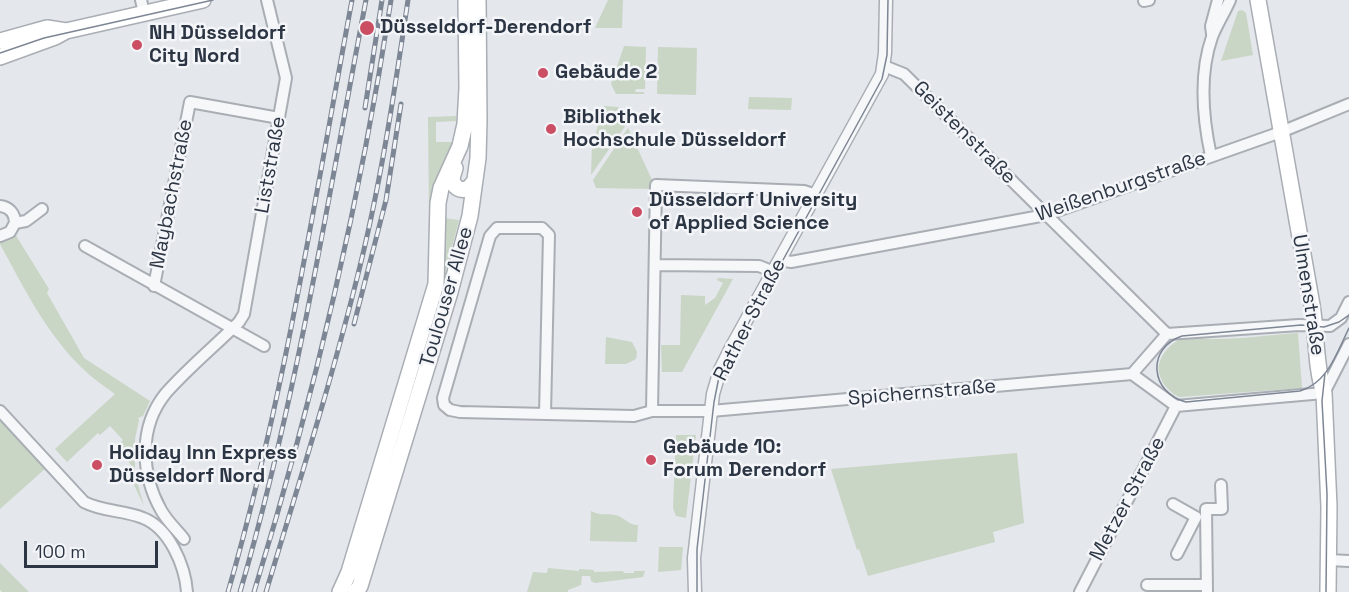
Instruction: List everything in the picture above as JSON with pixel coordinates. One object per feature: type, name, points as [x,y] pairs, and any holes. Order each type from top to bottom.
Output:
[{"type":"main road","points":[[0,57],[56,37],[66,31],[143,6],[203,0]]},
{"type":"main road","name":"Toulouser Allee","points":[[349,572],[430,307],[437,269],[438,202],[441,188],[457,155],[465,124],[466,0]]},
{"type":"main road","name":"Toulouser Allee","points":[[356,590],[450,292],[470,216],[479,120],[478,0]]},
{"type":"main road","name":"Ulmenstraße","points":[[1258,0],[1316,325],[1320,381],[1324,393],[1329,507],[1328,592]]},
{"type":"main road","points":[[0,41],[47,28],[66,31]]},
{"type":"main road","points":[[457,155],[452,178],[454,185],[459,189],[466,189],[475,181]]},
{"type":"main road","points":[[349,572],[356,590]]},
{"type":"main road","points":[[340,592],[349,572]]},
{"type":"street","name":"Liststraße","points":[[184,539],[162,513],[155,499],[144,460],[145,442],[152,418],[166,393],[234,328],[244,314],[286,78],[267,0]]},
{"type":"street","name":"Rather Straße","points":[[695,592],[694,558],[715,384],[720,370],[875,87],[884,66],[886,0]]},
{"type":"street","points":[[1212,34],[1211,26],[1218,0]]},
{"type":"street","points":[[1211,156],[1206,132],[1205,64],[1212,34],[1230,0]]},
{"type":"street","name":"Geistenstraße","points":[[884,66],[904,74],[1167,334]]},
{"type":"street","name":"Maybachstraße","points":[[154,286],[190,102],[279,118]]},
{"type":"street","name":"Weißenburgstraße","points":[[780,260],[791,262],[1046,215],[1281,132],[1349,104]]},
{"type":"street","points":[[652,411],[656,185],[804,191],[816,195]]},
{"type":"street","points":[[0,196],[5,208],[14,215],[15,222],[10,232],[0,236]]},
{"type":"street","points":[[15,222],[26,221],[42,209]]},
{"type":"street","name":"Spichernstraße","points":[[545,414],[549,238],[547,231],[542,228],[497,228],[492,231],[443,398],[444,405],[450,410],[460,412],[545,414],[634,416],[652,411],[711,411],[1132,374]]},
{"type":"street","points":[[85,246],[264,346]]},
{"type":"street","points":[[655,265],[759,266],[774,272]]},
{"type":"street","points":[[1349,302],[1341,318],[1329,326],[1167,334],[1132,374],[1176,406],[1324,393],[1349,344]]},
{"type":"street","name":"Metzer Straße","points":[[1080,592],[1176,406]]},
{"type":"street","points":[[0,411],[84,502],[101,509],[143,518],[160,528],[173,548],[187,592]]},
{"type":"street","points":[[1177,554],[1206,509],[1222,509],[1221,485]]},
{"type":"street","points":[[1173,504],[1201,519]]},
{"type":"street","points":[[1147,585],[1207,589],[1201,519]]},
{"type":"street","points":[[1328,560],[1349,561]]},
{"type":"green space","points":[[608,0],[623,0],[622,28],[595,28]]},
{"type":"green space","points":[[1242,10],[1246,13],[1253,55],[1221,61],[1238,11]]},
{"type":"green space","points":[[624,46],[646,47],[645,89],[636,89],[635,92],[644,92],[644,94],[616,94],[611,84]]},
{"type":"green space","points":[[658,47],[697,48],[696,95],[657,94]]},
{"type":"green space","points":[[749,97],[792,98],[791,110],[748,109]]},
{"type":"green space","points":[[604,106],[618,107],[626,125],[591,175],[592,145]]},
{"type":"green space","points":[[456,116],[456,121],[436,122],[436,142],[454,142],[429,215],[428,117]]},
{"type":"green space","points":[[628,128],[654,184],[653,189],[596,188],[593,180]]},
{"type":"green space","points":[[443,218],[459,220],[446,270],[446,288],[355,592],[348,592],[438,295]]},
{"type":"green space","points":[[15,234],[49,289],[47,293],[84,358],[150,401],[143,416],[138,418],[135,439],[135,475],[144,506],[134,485],[123,472],[131,465],[117,446],[123,440],[110,426],[100,435],[98,433],[67,462],[55,449],[115,394],[82,368],[57,340],[36,309],[0,244],[0,240]]},
{"type":"green space","points":[[718,278],[733,279],[682,372],[662,372],[661,345],[680,345],[681,295],[705,296],[705,305],[715,298],[723,283],[717,280]]},
{"type":"green space","points":[[1298,333],[1302,388],[1179,397],[1166,387],[1160,376],[1159,367],[1166,350],[1181,339]]},
{"type":"green space","points":[[606,337],[632,342],[637,352],[636,359],[626,364],[605,364]]},
{"type":"green space","points":[[0,420],[46,468],[0,509]]},
{"type":"green space","points":[[676,435],[696,435],[686,518],[676,516],[673,508]]},
{"type":"green space","points":[[1017,453],[1024,523],[993,532],[995,542],[868,576],[859,549],[857,550],[831,469]]},
{"type":"green space","points":[[591,511],[612,514],[631,524],[638,525],[637,542],[590,541]]},
{"type":"green space","points":[[659,547],[683,547],[681,570],[658,572]]},
{"type":"green space","points":[[0,563],[29,592],[2,592],[0,590]]},
{"type":"green space","points":[[548,568],[594,570],[594,572],[623,571],[624,573],[645,571],[643,577],[595,583],[591,581],[590,576],[582,576],[581,585],[568,592],[527,592],[533,572],[547,573]]},
{"type":"tram line","points":[[0,53],[44,38],[213,0]]},
{"type":"tram line","points":[[697,592],[697,549],[719,377],[882,79],[887,55],[888,0]]},
{"type":"tram line","points":[[1349,315],[1339,322],[1324,327],[1301,325],[1182,336],[1170,342],[1162,350],[1158,360],[1159,380],[1165,390],[1186,402],[1300,391],[1310,387],[1325,374],[1349,328]]},
{"type":"tram line","points":[[1325,373],[1322,401],[1327,494],[1326,592]]},
{"type":"railway","points":[[228,592],[266,446],[282,372],[352,0]]},
{"type":"railway","points":[[240,592],[295,372],[366,0]]},
{"type":"railway","points":[[365,108],[382,0]]},
{"type":"railway","points":[[254,592],[316,372],[333,299],[365,150],[391,0]]},
{"type":"railway","points":[[266,592],[324,399],[365,247],[386,142],[408,0]]},
{"type":"railway","points":[[354,324],[386,200],[401,104]]},
{"type":"place","name":"Düsseldorf-Derendorf","points":[[367,28]]},
{"type":"place","name":"NH Düsseldorf City Nord","points":[[137,45]]},
{"type":"place","name":"Gebäude 2","points":[[543,73]]},
{"type":"place","name":"Bibliothek Hochschule Düsseldorf","points":[[551,129]]},
{"type":"place","name":"Düsseldorf University of Applied Science","points":[[637,212]]},
{"type":"place","name":"Gebäude 10: Forum Derendorf","points":[[651,460]]},
{"type":"place","name":"Holiday Inn Express Düsseldorf Nord","points":[[97,465]]}]
